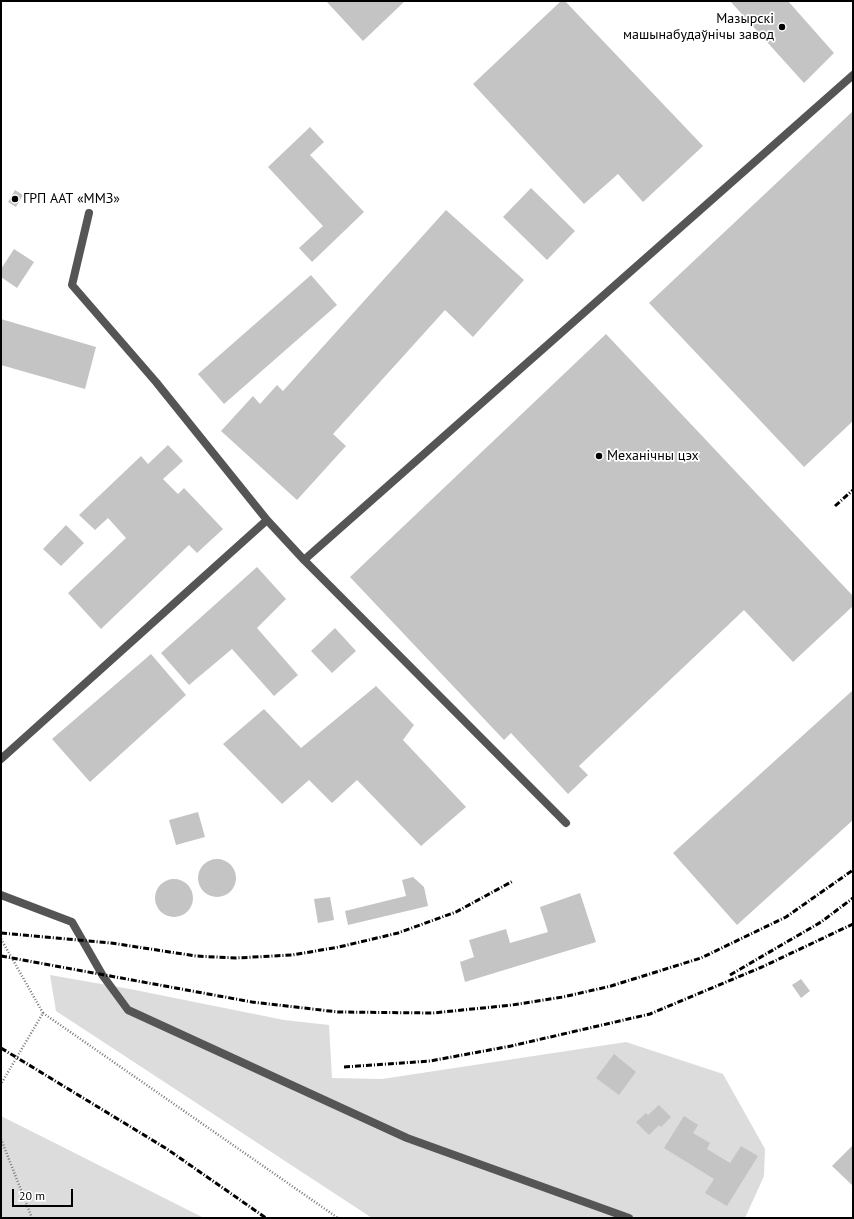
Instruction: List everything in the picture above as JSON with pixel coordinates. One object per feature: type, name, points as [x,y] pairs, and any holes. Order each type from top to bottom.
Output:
[{"type":"lane","points":[[304,560],[853,76]]},
{"type":"lane","points":[[89,213],[72,285],[156,382],[267,520],[304,560],[566,823]]},
{"type":"lane","points":[[1,759],[267,520]]},
{"type":"lane","points":[[1,895],[72,922],[103,976],[128,1010],[407,1138],[629,1218]]},
{"type":"path","points":[[1,939],[43,1012],[338,1218]]},
{"type":"path","points":[[1,1084],[43,1012]]},
{"type":"path","points":[[1,1139],[32,1218]]},
{"type":"shaded area","points":[[50,975],[130,989],[284,1020],[329,1025],[332,1078],[382,1079],[626,1042],[723,1074],[765,1149],[764,1176],[745,1218],[372,1218],[56,1011]]},
{"type":"shaded area","points":[[1,1116],[204,1218],[1,1218]]},
{"type":"building","points":[[326,1],[405,1],[363,41]]},
{"type":"building","points":[[561,1],[565,1],[703,146],[643,202],[618,174],[584,204],[473,84]]},
{"type":"building","name":"Мазырскі машынабудаўнічы завод","points":[[730,1],[788,1],[834,53],[804,83]]},
{"type":"building","points":[[853,111],[853,421],[804,467],[649,303]]},
{"type":"building","points":[[310,127],[324,142],[310,155],[364,212],[312,262],[299,248],[323,226],[268,167]]},
{"type":"building","points":[[531,188],[575,231],[547,260],[503,217]]},
{"type":"building","name":"ГРП ААТ «ММЗ»","points":[[15,190],[23,195],[16,207],[8,202]]},
{"type":"building","points":[[446,210],[524,280],[473,337],[445,310],[333,434],[346,446],[297,500],[221,431],[253,396],[260,404],[277,385],[283,391]]},
{"type":"building","points":[[14,249],[34,262],[17,288],[1,277],[1,269]]},
{"type":"building","points":[[311,275],[337,305],[224,404],[198,374]]},
{"type":"building","points":[[1,319],[96,347],[85,389],[1,365]]},
{"type":"building","name":"Механічны цэх","points":[[606,334],[853,596],[853,606],[793,662],[744,610],[579,766],[588,775],[568,794],[511,733],[504,740],[350,577]]},
{"type":"building","points":[[168,445],[183,461],[163,479],[178,494],[184,488],[223,529],[197,553],[189,545],[101,629],[68,593],[126,538],[108,518],[95,530],[79,515],[141,456],[148,464]]},
{"type":"building","points":[[66,525],[84,543],[61,566],[43,549]]},
{"type":"building","points":[[257,567],[286,599],[257,628],[298,675],[274,696],[232,649],[189,685],[161,653]]},
{"type":"building","points":[[335,628],[356,651],[332,673],[311,651]]},
{"type":"building","points":[[151,654],[186,695],[90,782],[52,739]]},
{"type":"building","points":[[376,686],[414,725],[403,740],[466,807],[421,846],[357,780],[332,803],[309,780],[282,804],[223,744],[264,709],[301,748]]},
{"type":"building","points":[[853,690],[853,820],[737,925],[673,853]]},
{"type":"building","points":[[198,812],[205,837],[176,845],[169,820]]},
{"type":"building","points":[[213,859],[221,859],[228,862],[233,867],[236,878],[233,889],[228,894],[221,897],[213,897],[206,894],[201,889],[198,882],[198,874],[201,867],[206,862]]},
{"type":"building","points":[[413,877],[424,887],[428,906],[348,925],[345,911],[406,896],[402,880]]},
{"type":"building","points":[[170,879],[178,879],[185,882],[190,887],[193,898],[190,909],[185,914],[178,917],[170,917],[163,914],[158,909],[155,902],[155,894],[158,887],[163,882]]},
{"type":"building","points":[[580,893],[596,942],[465,982],[460,962],[474,957],[469,940],[506,929],[510,943],[548,932],[540,907]]},
{"type":"building","points":[[330,897],[334,920],[318,923],[314,899]]},
{"type":"building","points":[[801,979],[810,991],[801,998],[792,985]]},
{"type":"building","points":[[614,1054],[636,1072],[619,1095],[596,1078]]},
{"type":"building","points":[[659,1105],[671,1117],[661,1127],[659,1125],[649,1135],[636,1122],[646,1113],[648,1115]]},
{"type":"building","points":[[684,1116],[698,1125],[693,1133],[710,1143],[707,1149],[730,1163],[741,1146],[758,1156],[727,1206],[705,1193],[714,1179],[664,1148]]},
{"type":"building","points":[[852,1146],[853,1147],[853,1186],[832,1166]]},
{"type":"railway","points":[[835,506],[853,490]]},
{"type":"railway","points":[[1,956],[252,1002],[338,1012],[433,1013],[512,1005],[563,997],[611,986],[701,958],[786,917],[853,870]]},
{"type":"railway","points":[[1,933],[111,943],[196,956],[236,958],[292,955],[339,947],[398,933],[456,912],[513,881]]},
{"type":"railway","points":[[730,975],[821,922],[853,898]]},
{"type":"railway","points":[[344,1067],[430,1061],[511,1046],[650,1014],[762,967],[853,924]]},
{"type":"railway","points":[[1,1048],[167,1149],[266,1218]]},
{"type":"place","name":"Мазырскі машынабудаўнічы завод","points":[[782,27]]},
{"type":"place","name":"ГРП ААТ «ММЗ»","points":[[15,199]]},
{"type":"place","name":"Механічны цэх","points":[[599,456]]}]
